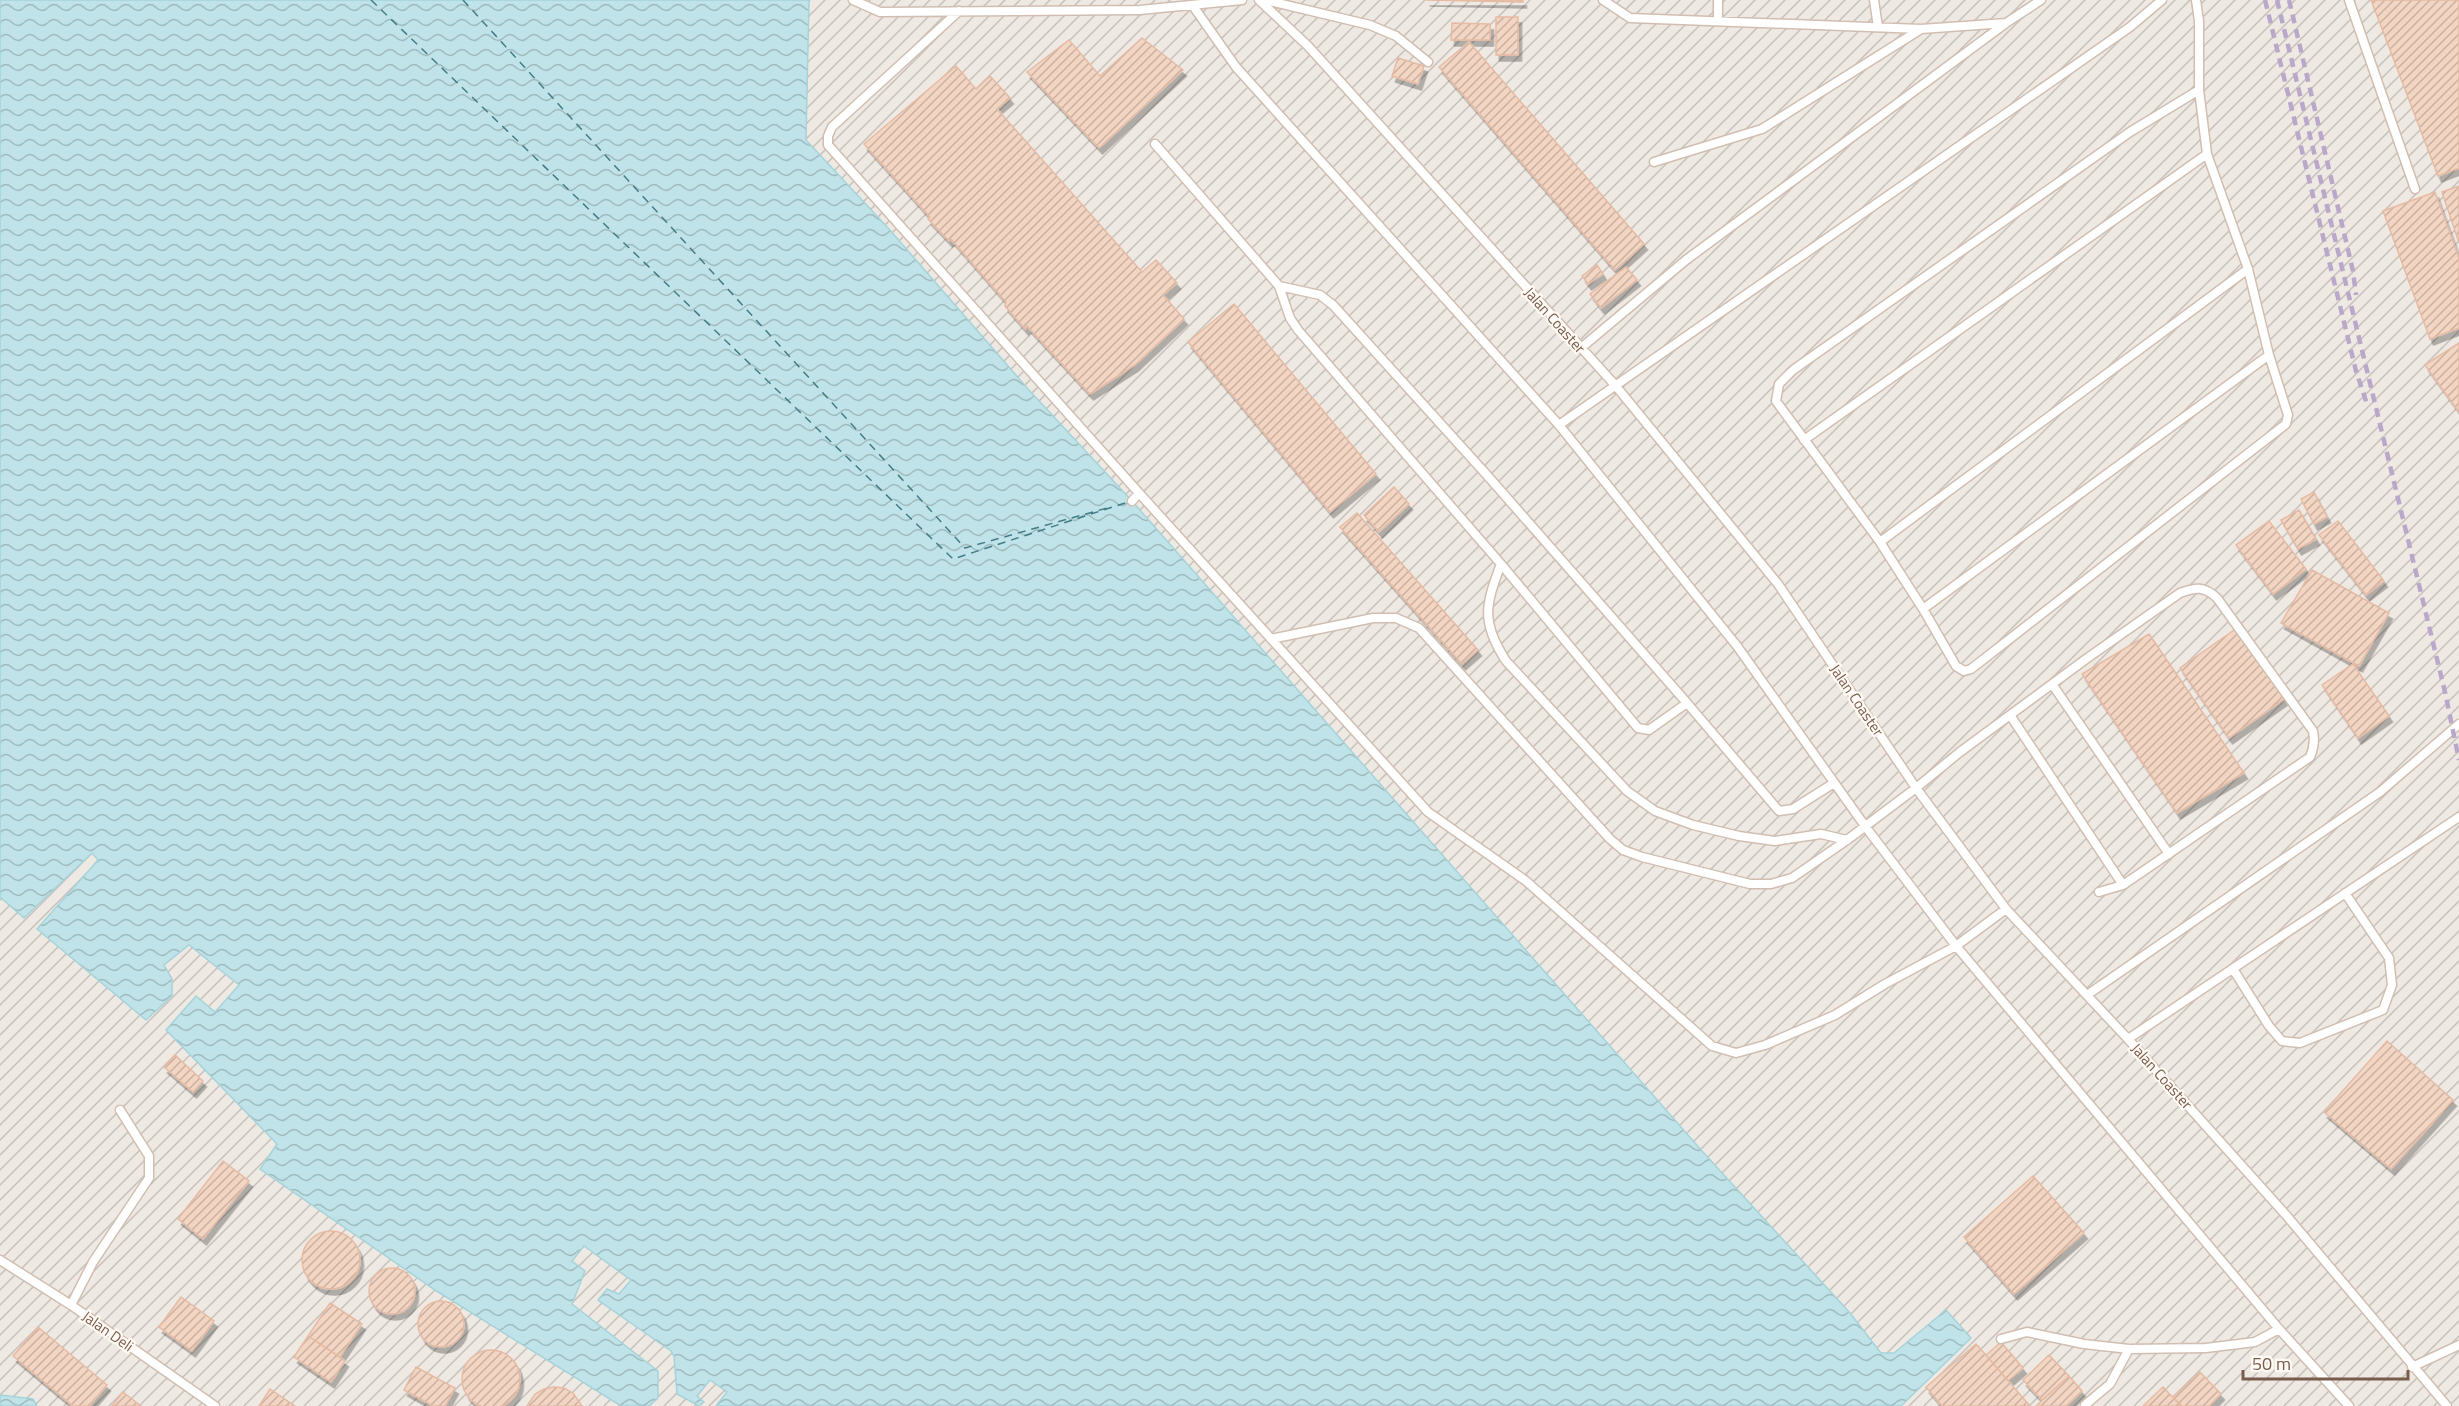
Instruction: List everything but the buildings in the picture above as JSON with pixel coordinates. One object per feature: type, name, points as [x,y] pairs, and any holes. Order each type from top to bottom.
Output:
[{"type":"lane","points":[[854,0],[880,12],[1140,10],[1242,0]]},
{"type":"lane","name":"Jalan Coaster","points":[[1259,0],[1308,46],[1615,385],[1778,584],[1916,788],[2006,909],[2128,1039],[2286,1215],[2447,1406]]},
{"type":"lane","points":[[1265,0],[1370,25],[1396,36],[1428,62]]},
{"type":"lane","points":[[1603,0],[1630,18],[1921,28],[2006,23]]},
{"type":"lane","points":[[1718,0],[1718,20]]},
{"type":"lane","points":[[1874,0],[1878,27]]},
{"type":"lane","points":[[1581,348],[1686,260],[2006,23],[2041,0]]},
{"type":"lane","points":[[1559,425],[2130,27],[2162,0]]},
{"type":"lane","points":[[2196,0],[2199,21],[2199,90],[2207,154],[2248,269],[2269,355],[2288,415],[2286,424],[1971,669],[1964,671],[1956,666],[1880,542],[1776,401],[1779,384],[1793,370],[2130,132],[2199,90]]},
{"type":"lane","points":[[2349,0],[2415,189]]},
{"type":"lane","points":[[1193,3],[1236,67],[1559,425],[1737,646],[1833,783],[1956,946],[2279,1329],[2349,1406]]},
{"type":"lane","points":[[959,11],[832,127],[828,136],[828,145],[1428,812],[1526,881],[1712,1046],[1736,1053],[1765,1045],[1835,1015],[1885,984],[1956,946],[2006,909]]},
{"type":"lane","points":[[1654,162],[1762,129],[1921,28]]},
{"type":"lane","points":[[1155,144],[1280,286],[1290,318],[1298,330],[1501,564],[1638,728],[1649,730],[1687,703]]},
{"type":"lane","points":[[1804,440],[2207,154]]},
{"type":"lane","points":[[1880,542],[2248,269]]},
{"type":"lane","points":[[1280,286],[1320,295],[1334,305],[1486,474],[1779,811],[1793,809],[1833,783]]},
{"type":"lane","points":[[1923,609],[2269,355]]},
{"type":"lane","points":[[1131,501],[1139,493]]},
{"type":"lane","points":[[1501,564],[1489,603],[1488,622],[1493,640],[1506,661],[1627,791],[1655,811],[1693,825],[1738,836],[1775,841],[1821,834],[1847,840]]},
{"type":"lane","points":[[1271,639],[1372,618],[1396,618],[1419,628],[1610,839],[1623,850],[1642,857],[1750,884],[1772,884],[1791,878],[1847,840],[2052,684],[2180,593],[2199,587],[2217,598],[2313,732],[2315,741],[2310,757],[2123,885],[2099,892]]},
{"type":"lane","points":[[2052,684],[2169,854]]},
{"type":"lane","points":[[2010,715],[2123,885]]},
{"type":"lane","points":[[2087,995],[2380,792],[2459,724]]},
{"type":"lane","points":[[2128,1039],[2459,817]]},
{"type":"lane","points":[[2233,969],[2269,1026],[2282,1041],[2300,1043],[2383,1010],[2392,985],[2389,958],[2345,893]]},
{"type":"lane","points":[[71,1305],[93,1262],[149,1178],[149,1156],[120,1110]]},
{"type":"lane","name":"Jalan Deli","points":[[0,1260],[71,1305],[215,1406]]},
{"type":"lane","points":[[2001,1339],[2027,1332],[2084,1344],[2129,1349],[2206,1348],[2255,1342],[2279,1329]]},
{"type":"lane","points":[[2412,1367],[2459,1345]]},
{"type":"lane","points":[[2085,1405],[2110,1384],[2129,1349]]},
{"type":"shaded area","points":[[809,0],[2459,0],[2459,1406],[1901,1406],[1971,1338],[1946,1310],[1893,1353],[1881,1353],[1850,1313],[1702,1151],[1132,501],[1028,389],[889,229],[806,140]]},
{"type":"shaded area","points":[[92,852],[99,859],[172,979],[164,965],[190,945],[240,986],[215,1012],[166,1030],[277,1144],[260,1168],[435,1290],[621,1406],[37,1406],[33,1399],[0,1395],[0,897],[24,917]]},
{"type":"shaded area","points":[[584,1246],[631,1280],[619,1294],[607,1289],[598,1300],[671,1351],[674,1356],[677,1394],[699,1406],[649,1406],[658,1398],[572,1304],[585,1271],[572,1261]]},
{"type":"shaded area","points":[[710,1380],[727,1392],[716,1406],[700,1406],[704,1401],[697,1396]]},
{"type":"water","points":[[0,0],[809,0],[806,140],[889,229],[1028,389],[1132,501],[1702,1151],[1850,1313],[1881,1353],[1894,1353],[1946,1310],[1971,1338],[1901,1406],[716,1406],[727,1392],[710,1380],[697,1396],[704,1402],[699,1406],[677,1394],[674,1356],[671,1351],[598,1300],[607,1289],[619,1294],[631,1280],[584,1246],[572,1261],[585,1271],[572,1304],[658,1371],[658,1398],[649,1406],[621,1406],[435,1290],[260,1169],[277,1144],[166,1030],[196,996],[215,1012],[239,985],[189,945],[164,965],[172,979],[172,996],[146,1020],[37,929],[98,860],[92,853],[24,918],[0,897]]},
{"type":"water","points":[[0,1395],[33,1399],[37,1406],[0,1406]]},
{"type":"ferry route","points":[[371,0],[953,559],[1128,502]]},
{"type":"ferry route","points":[[463,0],[965,548],[1107,508]]},
{"type":"railway","points":[[2265,0],[2356,371],[2368,407]]},
{"type":"railway","points":[[2277,0],[2445,692],[2459,760]]},
{"type":"railway","points":[[2289,0],[2353,271],[2356,295]]}]
